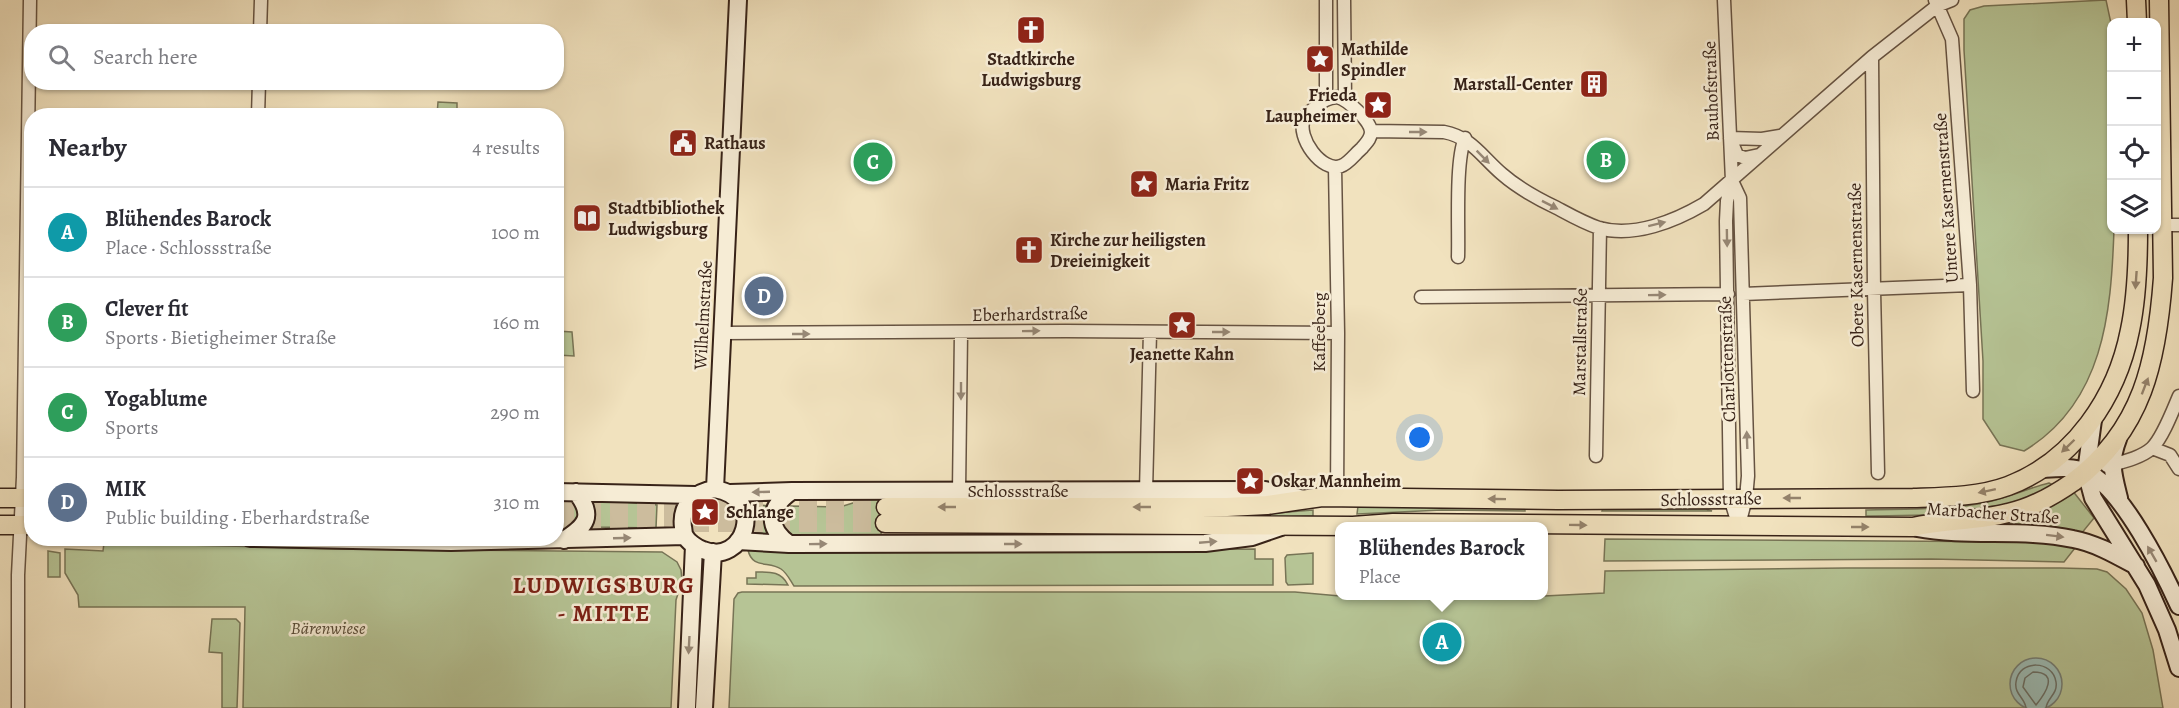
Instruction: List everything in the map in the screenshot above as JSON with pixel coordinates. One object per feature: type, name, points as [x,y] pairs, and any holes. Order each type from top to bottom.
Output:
[{"type":"main road","name":"Wilhelmstraße","points":[[722,491],[722,333],[738,0]]},
{"type":"main road","points":[[2136,0],[2137,18]]},
{"type":"main road","name":"Schlossstraße","points":[[1548,525],[1913,527],[1934,522],[2007,513],[2048,497],[2086,472],[2118,438],[2134,412],[2147,383],[2155,354],[2171,225],[2160,0]]},
{"type":"main road","name":"Schlossstraße","points":[[1335,526],[886,515],[1227,507],[1337,497],[1558,500],[1913,498],[1971,494],[2008,486],[2041,469],[2072,443],[2093,420],[2104,400],[2121,362],[2130,331],[2135,297],[2138,234]]},
{"type":"main road","points":[[2093,420],[2086,472],[2093,498],[2137,566],[2163,622],[2179,668]]},
{"type":"main road","points":[[2118,438],[2112,455],[2112,465],[2121,506]]},
{"type":"main road","points":[[2041,469],[2065,468],[2086,472],[2102,482],[2151,551],[2179,606]]},
{"type":"main road","points":[[564,540],[689,540],[707,552],[727,550],[738,541],[746,526],[746,515],[742,504],[722,491],[704,490],[695,495],[684,512],[689,540],[687,708]]},
{"type":"main road","name":"Schlossstraße","points":[[722,491],[1265,490],[1305,499]]},
{"type":"main road","points":[[789,544],[777,534],[772,518],[779,503],[792,491]]},
{"type":"main road","points":[[564,492],[695,495]]},
{"type":"main road","points":[[564,540],[583,527],[587,517],[584,501],[576,492]]},
{"type":"main road","points":[[0,498],[24,498]]},
{"type":"main road","points":[[0,525],[24,525]]},
{"type":"main road","name":"Schlossstraße","points":[[738,541],[789,544],[1205,543],[1252,537],[1286,526]]},
{"type":"main road","name":"Marbacher Straße","points":[[1913,527],[1956,534],[2038,534],[2073,539],[2099,547],[2137,566]]},
{"type":"main road","points":[[704,708],[713,552]]},
{"type":"street","points":[[30,0],[30,24]]},
{"type":"street","points":[[260,24],[261,0]]},
{"type":"street","points":[[1326,0],[1326,98]]},
{"type":"street","points":[[1344,0],[1345,99]]},
{"type":"street","name":"Bauhofstraße","points":[[1724,0],[1732,181]]},
{"type":"street","points":[[1371,131],[1444,132],[1465,138],[1510,180],[1542,201],[1600,228],[1633,229],[1671,220],[1704,204],[1936,3],[1952,0]]},
{"type":"street","name":"Untere Kasernenstraße","points":[[1936,3],[1952,39],[1970,285],[1973,391]]},
{"type":"street","name":"Obere Kasernenstraße","points":[[1872,57],[1878,473]]},
{"type":"street","points":[[29,90],[29,108]]},
{"type":"street","points":[[258,108],[259,90]]},
{"type":"street","points":[[1326,98],[1345,99],[1368,124],[1371,131],[1368,141],[1343,166],[1335,167],[1325,164],[1305,144],[1302,132],[1304,117],[1326,98]]},
{"type":"street","points":[[1760,155],[1744,158],[1737,155],[1730,138],[1762,139],[1781,136]]},
{"type":"street","points":[[1458,257],[1460,175],[1462,144],[1465,138]]},
{"type":"street","name":"Kaffeeberg","points":[[1335,167],[1338,333],[1337,497]]},
{"type":"street","name":"Charlottenstraße","points":[[1732,181],[1740,198],[1748,476],[1738,498]]},
{"type":"street","name":"Charlottenstraße","points":[[1732,181],[1727,201],[1728,294],[1738,527]]},
{"type":"street","name":"Marstallstraße","points":[[1596,456],[1600,228]]},
{"type":"street","points":[[1743,294],[1970,285]]},
{"type":"street","points":[[1421,297],[1728,294]]},
{"type":"street","points":[[1146,491],[1150,332]]},
{"type":"street","name":"Eberhardstraße","points":[[722,333],[1338,333]]},
{"type":"street","points":[[959,491],[961,333]]},
{"type":"street","points":[[2086,472],[2129,460],[2152,448],[2171,417],[2179,396]]},
{"type":"street","points":[[2152,448],[2170,455],[2179,469]]},
{"type":"street","points":[[18,708],[18,575],[24,538]]},
{"type":"green space","points":[[2106,0],[2110,18],[2107,18],[2107,234],[2114,234],[2110,293],[2105,324],[2098,354],[2087,382],[2071,408],[2051,431],[2024,451],[2000,445],[1983,419],[1983,361],[1964,19],[1970,10],[1984,6]]},
{"type":"green space","points":[[438,102],[457,103],[457,108],[438,108]]},
{"type":"green space","points":[[564,331],[572,332],[574,356],[564,355]]},
{"type":"green space","points":[[2051,484],[2049,487],[2028,497],[1984,510],[1936,515],[1866,516],[1866,510],[1978,504]]},
{"type":"green space","points":[[2072,490],[2094,518],[2081,534],[2050,527],[1992,527],[1991,524]]},
{"type":"green space","points":[[869,498],[882,499],[881,537],[792,535],[779,527],[782,510],[790,506],[840,507]]},
{"type":"green space","points":[[592,499],[657,505],[656,528],[592,527],[595,515]]},
{"type":"green space","points":[[564,500],[574,502],[581,513],[572,527],[564,529]]},
{"type":"green space","points":[[759,505],[771,506],[772,536],[749,530],[749,508]]},
{"type":"green space","points":[[1358,506],[1525,507],[1525,511],[1442,510],[1357,514]]},
{"type":"green space","points":[[1603,507],[1706,509],[1712,511],[1602,511]]},
{"type":"green space","points":[[1313,510],[1313,516],[1257,518],[1018,515],[1250,515]]},
{"type":"green space","points":[[1605,539],[2044,542],[2075,548],[2064,562],[1931,559],[1604,561]]},
{"type":"green space","name":"Bärenwiese","points":[[104,546],[224,546],[662,552],[677,562],[681,570],[682,581],[676,600],[671,708],[243,708],[245,607],[79,607],[78,595],[65,573],[65,549],[103,551]]},
{"type":"green space","points":[[1255,549],[1255,559],[1273,559],[1273,585],[794,586],[783,571],[753,560],[748,550],[1043,551]]},
{"type":"green space","points":[[48,551],[60,553],[60,577],[48,577]]},
{"type":"green space","points":[[1313,553],[1313,584],[1288,585],[1285,558],[1287,555]]},
{"type":"green space","points":[[1846,568],[2097,569],[2107,572],[2126,589],[2142,613],[2153,650],[2163,708],[729,708],[734,599],[738,593],[742,592],[1295,592],[1335,596],[1335,600],[1548,600],[1548,596],[1604,593],[1605,571]]},
{"type":"green space","points":[[756,572],[770,572],[778,575],[788,585],[747,584],[747,578],[756,578]]},
{"type":"green space","points":[[212,619],[236,619],[240,623],[237,708],[222,708],[222,653],[209,652]]},
{"type":"water","points":[[2036,658],[2050,662],[2058,670],[2061,679],[2058,698],[2050,706],[2041,709],[2022,706],[2014,698],[2010,684],[2014,670],[2022,662]]},
{"type":"tunnel","points":[[564,507],[886,507]]},
{"type":"tunnel","points":[[564,523],[885,523]]},
{"type":"place","name":"Stadtkirche Ludwigsburg","points":[[1031,30]]},
{"type":"place","name":"Mathilde Spindler","points":[[1320,59]]},
{"type":"place","name":"Marstall-Center","points":[[1594,84]]},
{"type":"place","name":"Frieda Laupheimer","points":[[1378,105]]},
{"type":"place","name":"Rathaus","points":[[683,143]]},
{"type":"place","name":"Clever fit","points":[[1606,160]]},
{"type":"place","name":"Yogablume","points":[[873,162]]},
{"type":"place","name":"Maria Fritz","points":[[1144,184]]},
{"type":"place","name":"Stadtbibliothek Ludwigsburg","points":[[587,218]]},
{"type":"place","name":"Kirche zur heiligsten Dreieinigkeit","points":[[1029,250]]},
{"type":"place","name":"MIK","points":[[764,296]]},
{"type":"place","name":"Jeanette Kahn","points":[[1182,325]]},
{"type":"place","name":"Oskar Mannheim","points":[[1250,481]]},
{"type":"place","name":"Schlange","points":[[705,512]]},
{"type":"place","name":"Blühendes Barock","points":[[1442,642]]},
{"type":"district","name":"LUDWIGSBURG - MITTE","points":[[604,599]]}]
